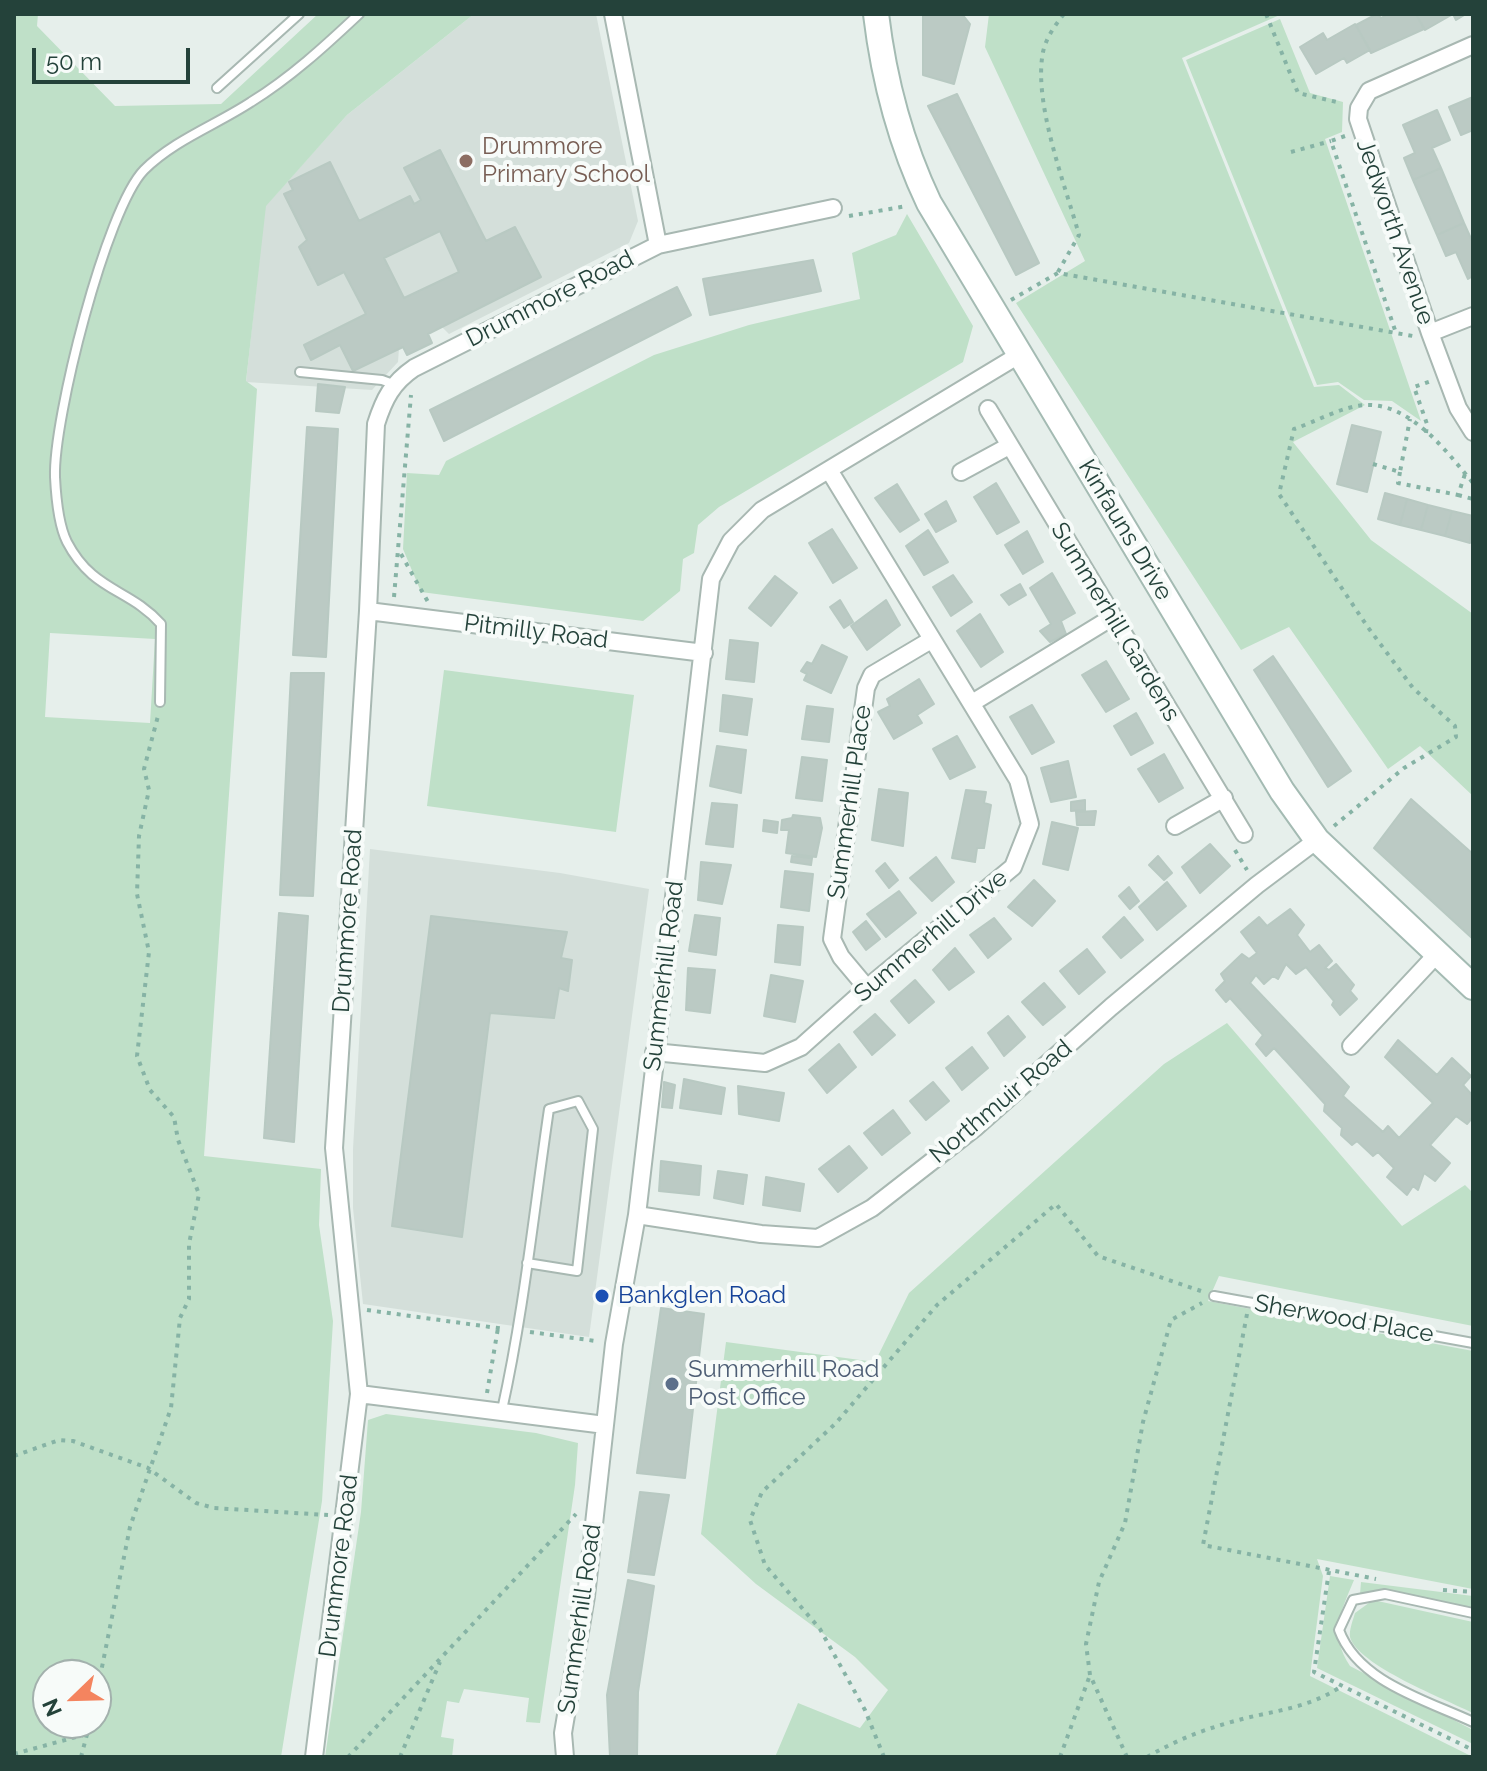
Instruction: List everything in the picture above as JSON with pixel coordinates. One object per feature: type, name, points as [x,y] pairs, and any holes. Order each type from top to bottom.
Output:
[{"type":"street","name":"Drummore Road","points":[[613,14],[658,245]]},
{"type":"street","name":"Kinfauns Drive","points":[[876,14],[887,86],[901,136],[929,203],[1282,791],[1317,840],[1473,987]]},
{"type":"street","name":"Jedworth Avenue","points":[[1473,45],[1369,91],[1359,108],[1359,132],[1458,408],[1473,432]]},
{"type":"street","name":"Drummore Road","points":[[314,1757],[359,1394],[334,1148],[368,611],[376,424],[393,384],[414,368],[658,245],[833,208]]},
{"type":"street","points":[[1430,333],[1473,316]]},
{"type":"street","name":"Summerhill Road","points":[[565,1757],[563,1733],[599,1494],[614,1344],[637,1215],[711,579],[731,541],[762,510],[1019,355]]},
{"type":"street","name":"Summerhill Gardens","points":[[988,409],[1111,618],[1244,834]]},
{"type":"street","points":[[961,472],[1009,446]]},
{"type":"street","name":"Summerhill Drive","points":[[654,1052],[765,1063],[801,1047],[1013,867],[1030,824],[1018,780],[829,470]]},
{"type":"street","name":"Pitmilly Road","points":[[368,611],[704,653]]},
{"type":"street","points":[[972,703],[1111,618]]},
{"type":"street","name":"Summerhill Place","points":[[867,988],[841,957],[832,939],[866,688],[872,675],[931,640]]},
{"type":"street","points":[[1175,826],[1224,798]]},
{"type":"street","name":"Northmuir Road","points":[[637,1215],[761,1234],[818,1238],[872,1208],[976,1127],[1111,1007],[1257,885],[1317,840]]},
{"type":"street","points":[[1351,1046],[1437,954]]},
{"type":"street","points":[[359,1394],[605,1425]]},
{"type":"lane","points":[[217,88],[299,14]]},
{"type":"lane","points":[[160,702],[161,624],[149,610],[97,582],[82,566],[66,539],[59,511],[55,474],[68,388],[97,277],[120,206],[145,169],[185,139],[255,100],[319,52],[359,14]]},
{"type":"lane","points":[[300,372],[382,380],[393,384]]},
{"type":"lane","points":[[493,1409],[519,1330],[527,1263],[549,1109],[578,1101],[593,1129],[577,1271],[527,1263]]},
{"type":"lane","name":"Sherwood Place","points":[[1214,1296],[1473,1343]]},
{"type":"lane","points":[[1473,1613],[1385,1594],[1353,1600],[1339,1630],[1346,1649],[1365,1670],[1473,1722]]},
{"type":"path","points":[[993,311],[1058,273],[1079,235],[1042,86],[1043,51],[1053,26],[1064,14]]},
{"type":"path","points":[[1266,14],[1298,93],[1359,108]]},
{"type":"path","points":[[1291,152],[1359,132]]},
{"type":"path","points":[[1331,141],[1396,333]]},
{"type":"path","points":[[833,208],[844,216],[929,203]]},
{"type":"path","points":[[1058,273],[1396,333],[1421,337],[1430,333]]},
{"type":"path","points":[[394,614],[414,368]]},
{"type":"path","points":[[1414,387],[1427,424],[1426,433]]},
{"type":"path","points":[[1317,840],[1404,768],[1456,737],[1455,726],[1413,688],[1367,626],[1279,494],[1294,429],[1365,405],[1397,411],[1426,433],[1473,483]]},
{"type":"path","points":[[1410,419],[1398,483],[1473,499]]},
{"type":"path","points":[[1373,464],[1400,472]]},
{"type":"path","points":[[1458,495],[1465,474]]},
{"type":"path","points":[[400,552],[440,620]]},
{"type":"path","points":[[104,1659],[130,1527],[171,1408],[180,1318],[191,1289],[189,1244],[199,1194],[178,1140],[174,1117],[150,1090],[137,1056],[149,952],[137,894],[139,836],[149,790],[144,769],[160,702]]},
{"type":"path","points":[[884,1757],[865,1710],[820,1629],[765,1565],[750,1520],[762,1492],[836,1423],[937,1305],[1056,1204],[1098,1256],[1214,1296]]},
{"type":"path","points":[[1127,1757],[1090,1675],[1086,1644],[1099,1582],[1125,1523],[1143,1422],[1171,1320],[1214,1296]]},
{"type":"path","points":[[1249,1303],[1203,1545],[1388,1582]]},
{"type":"path","points":[[348,1308],[614,1344]]},
{"type":"path","points":[[493,1409],[498,1328]]},
{"type":"path","points":[[14,1456],[59,1440],[125,1457],[148,1468],[196,1503],[214,1508],[346,1517]]},
{"type":"path","points":[[348,1757],[599,1494]]},
{"type":"path","points":[[1431,1590],[1473,1592]]},
{"type":"path","points":[[400,1757],[442,1656]]},
{"type":"path","points":[[1060,1757],[1090,1675]]},
{"type":"path","points":[[1147,1757],[1175,1741],[1231,1722],[1317,1703],[1342,1686]]},
{"type":"path","points":[[14,1754],[69,1739]]},
{"type":"shaded area","name":"Drummore Primary School","points":[[474,14],[596,14],[638,221],[629,243],[449,334],[442,327],[428,334],[432,343],[407,355],[403,347],[399,348],[398,362],[372,390],[246,382],[265,206],[347,115]]},
{"type":"shaded area","points":[[370,849],[560,873],[649,889],[589,1337],[363,1304],[353,1208],[353,1149]]},
{"type":"green space","points":[[14,14],[38,14],[37,26],[115,106],[221,104],[318,14],[474,14],[347,115],[266,206],[246,381],[257,389],[204,1156],[321,1169],[319,1225],[333,1321],[322,1501],[281,1757],[14,1757]],"holes":[[[50,633],[155,639],[150,723],[45,717]]]},
{"type":"green space","points":[[989,14],[1282,14],[1182,58],[1314,387],[1339,385],[1365,405],[1293,442],[1371,540],[1473,614],[1473,796],[1420,746],[1388,769],[1289,627],[1241,650],[1016,303],[1085,261],[985,47]]},
{"type":"green space","points":[[1280,19],[1310,93],[1343,102],[1342,132],[1325,139],[1421,421],[1392,401],[1364,400],[1338,382],[1317,385],[1186,60]]},
{"type":"green space","points":[[907,214],[973,326],[963,362],[719,507],[698,525],[694,553],[683,559],[680,591],[643,621],[421,592],[403,549],[407,473],[439,475],[446,461],[654,355],[749,325],[860,299],[852,253],[896,235]]},
{"type":"green space","points":[[444,670],[634,695],[616,832],[427,806]]},
{"type":"green space","points":[[1227,1023],[1402,1226],[1465,1185],[1473,1193],[1473,1326],[1219,1276],[1208,1301],[1473,1351],[1473,1589],[1317,1559],[1323,1576],[1310,1676],[1473,1757],[775,1757],[798,1703],[860,1728],[888,1690],[855,1657],[756,1584],[701,1534],[726,1342],[875,1362],[909,1293],[1164,1064]]},
{"type":"green space","points":[[386,1414],[536,1433],[578,1443],[575,1485],[540,1723],[526,1722],[529,1698],[464,1689],[459,1703],[447,1701],[441,1737],[454,1739],[452,1757],[325,1757],[361,1512],[368,1420]]},
{"type":"green space","points":[[1330,1576],[1354,1580],[1341,1613],[1338,1633],[1350,1666],[1473,1730],[1473,1744],[1317,1668]]},
{"type":"green space","points":[[1361,1582],[1473,1596],[1473,1609],[1380,1590],[1360,1594]]},
{"type":"green space","points":[[1373,1600],[1473,1622],[1473,1713],[1385,1670],[1356,1648],[1350,1637],[1355,1613]]},
{"type":"building","points":[[923,14],[962,14],[970,24],[954,84],[923,75]]},
{"type":"building","points":[[1377,14],[1381,18],[1388,14],[1416,14],[1424,29],[1371,53],[1356,25]]},
{"type":"building","points":[[1416,14],[1453,14],[1425,30]]},
{"type":"building","points":[[1355,24],[1370,50],[1347,63],[1344,58],[1316,74],[1300,47],[1323,33],[1327,40]]},
{"type":"building","points":[[957,94],[1039,263],[1016,275],[928,106]]},
{"type":"building","points":[[1473,97],[1473,130],[1461,135],[1449,107]]},
{"type":"building","points":[[1437,110],[1450,140],[1432,148],[1441,168],[1413,180],[1404,158],[1415,153],[1403,125]]},
{"type":"building","points":[[440,150],[486,241],[515,227],[541,277],[428,334],[432,343],[407,355],[403,347],[353,371],[340,345],[311,360],[304,345],[366,314],[344,272],[318,285],[299,247],[307,240],[284,194],[293,190],[289,182],[330,162],[359,221],[410,196],[414,204],[421,200],[404,168]],"holes":[[[440,231],[459,272],[404,298],[384,258]]]},
{"type":"building","points":[[1441,168],[1464,223],[1437,235],[1413,180]]},
{"type":"building","points":[[1464,223],[1473,243],[1473,276],[1468,279],[1456,252],[1446,256],[1437,235]]},
{"type":"building","points":[[813,260],[821,291],[710,315],[703,279]]},
{"type":"building","points":[[677,287],[691,315],[444,441],[430,410]]},
{"type":"building","points":[[318,384],[345,387],[339,413],[316,411]]},
{"type":"building","points":[[1352,425],[1381,432],[1367,492],[1337,484]]},
{"type":"building","points":[[307,427],[338,429],[326,657],[293,655]]},
{"type":"building","points":[[996,483],[1019,522],[997,534],[974,497]]},
{"type":"building","points":[[897,484],[919,520],[900,532],[875,498]]},
{"type":"building","points":[[1385,493],[1407,499],[1400,525],[1378,519]]},
{"type":"building","points":[[1407,499],[1428,505],[1421,530],[1400,525]]},
{"type":"building","points":[[946,501],[956,521],[936,532],[925,514]]},
{"type":"building","points":[[1428,505],[1452,511],[1445,536],[1421,530]]},
{"type":"building","points":[[1452,511],[1473,516],[1470,543],[1445,536]]},
{"type":"building","points":[[832,529],[857,568],[833,583],[809,543]]},
{"type":"building","points":[[928,530],[948,562],[924,575],[906,546]]},
{"type":"building","points":[[1027,531],[1043,562],[1023,574],[1005,545]]},
{"type":"building","points":[[1052,573],[1075,613],[1061,621],[1066,634],[1050,642],[1040,631],[1051,624],[1030,588]]},
{"type":"building","points":[[953,575],[972,602],[951,616],[933,587]]},
{"type":"building","points":[[775,576],[797,593],[771,626],[749,608]]},
{"type":"building","points":[[1020,584],[1026,595],[1009,605],[1001,595]]},
{"type":"building","points":[[840,600],[853,622],[844,628],[830,607]]},
{"type":"building","points":[[886,600],[900,625],[867,650],[851,626]]},
{"type":"building","points":[[980,614],[1003,652],[981,667],[957,631]]},
{"type":"building","points":[[730,640],[758,643],[754,682],[726,679]]},
{"type":"building","points":[[822,645],[847,657],[831,693],[804,680],[807,674],[801,671],[807,662],[812,664]]},
{"type":"building","points":[[1273,656],[1351,771],[1328,787],[1254,670]]},
{"type":"building","points":[[1106,661],[1129,699],[1106,712],[1082,675]]},
{"type":"building","points":[[291,673],[324,673],[313,896],[280,895]]},
{"type":"building","points":[[919,679],[934,704],[917,715],[922,723],[894,739],[878,712],[890,706],[887,699]]},
{"type":"building","points":[[723,695],[752,699],[747,735],[720,731]]},
{"type":"building","points":[[1032,705],[1054,742],[1032,754],[1010,717]]},
{"type":"building","points":[[807,706],[833,709],[829,742],[802,739]]},
{"type":"building","points":[[1136,713],[1153,743],[1131,755],[1114,726]]},
{"type":"building","points":[[957,736],[975,767],[950,779],[933,749]]},
{"type":"building","points":[[717,746],[746,750],[741,793],[710,786]]},
{"type":"building","points":[[1164,754],[1183,788],[1159,802],[1138,769]]},
{"type":"building","points":[[802,757],[827,760],[822,801],[796,798]]},
{"type":"building","points":[[1068,761],[1076,797],[1051,802],[1041,768]]},
{"type":"building","points":[[879,789],[908,793],[903,846],[872,840]]},
{"type":"building","points":[[966,790],[986,792],[984,803],[991,805],[984,848],[977,848],[975,862],[952,858]]},
{"type":"building","points":[[1411,799],[1473,854],[1473,939],[1374,848]]},
{"type":"building","points":[[1085,800],[1085,810],[1071,811],[1071,802]]},
{"type":"building","points":[[712,803],[737,805],[733,847],[706,844]]},
{"type":"building","points":[[1096,811],[1094,825],[1077,825],[1076,812]]},
{"type":"building","points":[[793,815],[820,818],[822,828],[816,857],[786,853],[789,830],[781,830],[782,820]]},
{"type":"building","points":[[764,820],[778,822],[777,833],[763,831]]},
{"type":"building","points":[[1052,822],[1078,828],[1068,870],[1043,864]]},
{"type":"building","points":[[1210,844],[1230,866],[1200,893],[1182,867]]},
{"type":"building","points":[[792,856],[812,858],[811,865],[791,862]]},
{"type":"building","points":[[1158,856],[1172,873],[1164,880],[1149,865]]},
{"type":"building","points":[[936,857],[954,882],[932,901],[910,878]]},
{"type":"building","points":[[701,862],[731,865],[722,904],[698,900]]},
{"type":"building","points":[[885,863],[898,880],[889,888],[876,871]]},
{"type":"building","points":[[785,871],[813,874],[809,911],[781,907]]},
{"type":"building","points":[[1034,880],[1055,901],[1032,926],[1008,907]]},
{"type":"building","points":[[1167,882],[1186,906],[1157,930],[1139,907]]},
{"type":"building","points":[[1129,887],[1139,901],[1130,909],[1119,896]]},
{"type":"building","points":[[899,891],[916,913],[886,937],[867,914]]},
{"type":"building","points":[[1290,909],[1304,925],[1297,935],[1310,952],[1319,945],[1332,961],[1325,968],[1329,970],[1336,964],[1354,985],[1350,991],[1357,999],[1340,1015],[1332,1005],[1334,1001],[1306,967],[1296,974],[1286,964],[1278,979],[1273,976],[1264,984],[1256,975],[1250,983],[1349,1087],[1343,1096],[1383,1132],[1388,1126],[1399,1138],[1433,1103],[1385,1057],[1398,1040],[1437,1075],[1452,1058],[1471,1076],[1463,1085],[1473,1096],[1473,1117],[1467,1124],[1456,1116],[1430,1145],[1450,1163],[1435,1181],[1424,1173],[1418,1190],[1413,1186],[1407,1195],[1387,1177],[1394,1168],[1378,1152],[1373,1156],[1357,1141],[1352,1145],[1341,1135],[1342,1128],[1324,1111],[1325,1104],[1274,1048],[1266,1056],[1256,1044],[1263,1035],[1230,998],[1226,1002],[1216,990],[1225,981],[1221,974],[1242,954],[1249,959],[1257,953],[1241,932],[1259,917],[1267,926]]},
{"type":"building","points":[[279,913],[308,916],[294,1142],[264,1138]]},
{"type":"building","points":[[695,915],[720,918],[716,955],[689,951]]},
{"type":"building","points":[[431,916],[567,932],[561,958],[572,960],[568,991],[559,988],[554,1018],[490,1013],[462,1237],[392,1226]]},
{"type":"building","points":[[1124,917],[1143,940],[1121,958],[1103,937]]},
{"type":"building","points":[[994,918],[1011,939],[988,958],[970,935]]},
{"type":"building","points":[[866,921],[880,939],[866,950],[853,932]]},
{"type":"building","points":[[778,925],[803,927],[800,965],[775,962]]},
{"type":"building","points":[[955,948],[974,972],[949,990],[933,970]]},
{"type":"building","points":[[1087,949],[1105,972],[1079,994],[1060,971]]},
{"type":"building","points":[[688,968],[715,970],[710,1013],[686,1010]]},
{"type":"building","points":[[771,975],[803,981],[795,1022],[764,1016]]},
{"type":"building","points":[[915,980],[934,1002],[909,1023],[891,1001]]},
{"type":"building","points":[[1044,983],[1065,1007],[1043,1025],[1022,1002]]},
{"type":"building","points":[[875,1014],[895,1035],[872,1055],[854,1032]]},
{"type":"building","points":[[1008,1016],[1025,1037],[1004,1056],[988,1033]]},
{"type":"building","points":[[839,1044],[856,1067],[827,1093],[809,1070]]},
{"type":"building","points":[[972,1047],[988,1068],[962,1090],[946,1068]]},
{"type":"building","points":[[684,1079],[725,1088],[721,1114],[680,1108]]},
{"type":"building","points":[[664,1082],[675,1085],[672,1108],[662,1107]]},
{"type":"building","points":[[933,1082],[949,1101],[926,1120],[910,1101]]},
{"type":"building","points":[[738,1086],[784,1093],[779,1121],[739,1114]]},
{"type":"building","points":[[893,1110],[910,1133],[882,1155],[864,1133]]},
{"type":"building","points":[[849,1146],[867,1168],[838,1192],[819,1169]]},
{"type":"building","points":[[661,1161],[701,1166],[699,1195],[659,1191]]},
{"type":"building","points":[[718,1171],[747,1175],[743,1204],[714,1198]]},
{"type":"building","points":[[766,1177],[804,1184],[800,1211],[763,1205]]},
{"type":"building","points":[[661,1308],[704,1314],[685,1478],[637,1473]]},
{"type":"building","points":[[640,1492],[669,1495],[654,1575],[628,1572]]},
{"type":"building","points":[[628,1580],[654,1586],[638,1692],[637,1757],[610,1757],[607,1695]]},
{"type":"place","name":"Drummore Primary School","points":[[466,161]]},
{"type":"place","name":"Bankglen Road","points":[[602,1296]]},
{"type":"place","name":"Summerhill Road Post Office","points":[[672,1384]]}]
